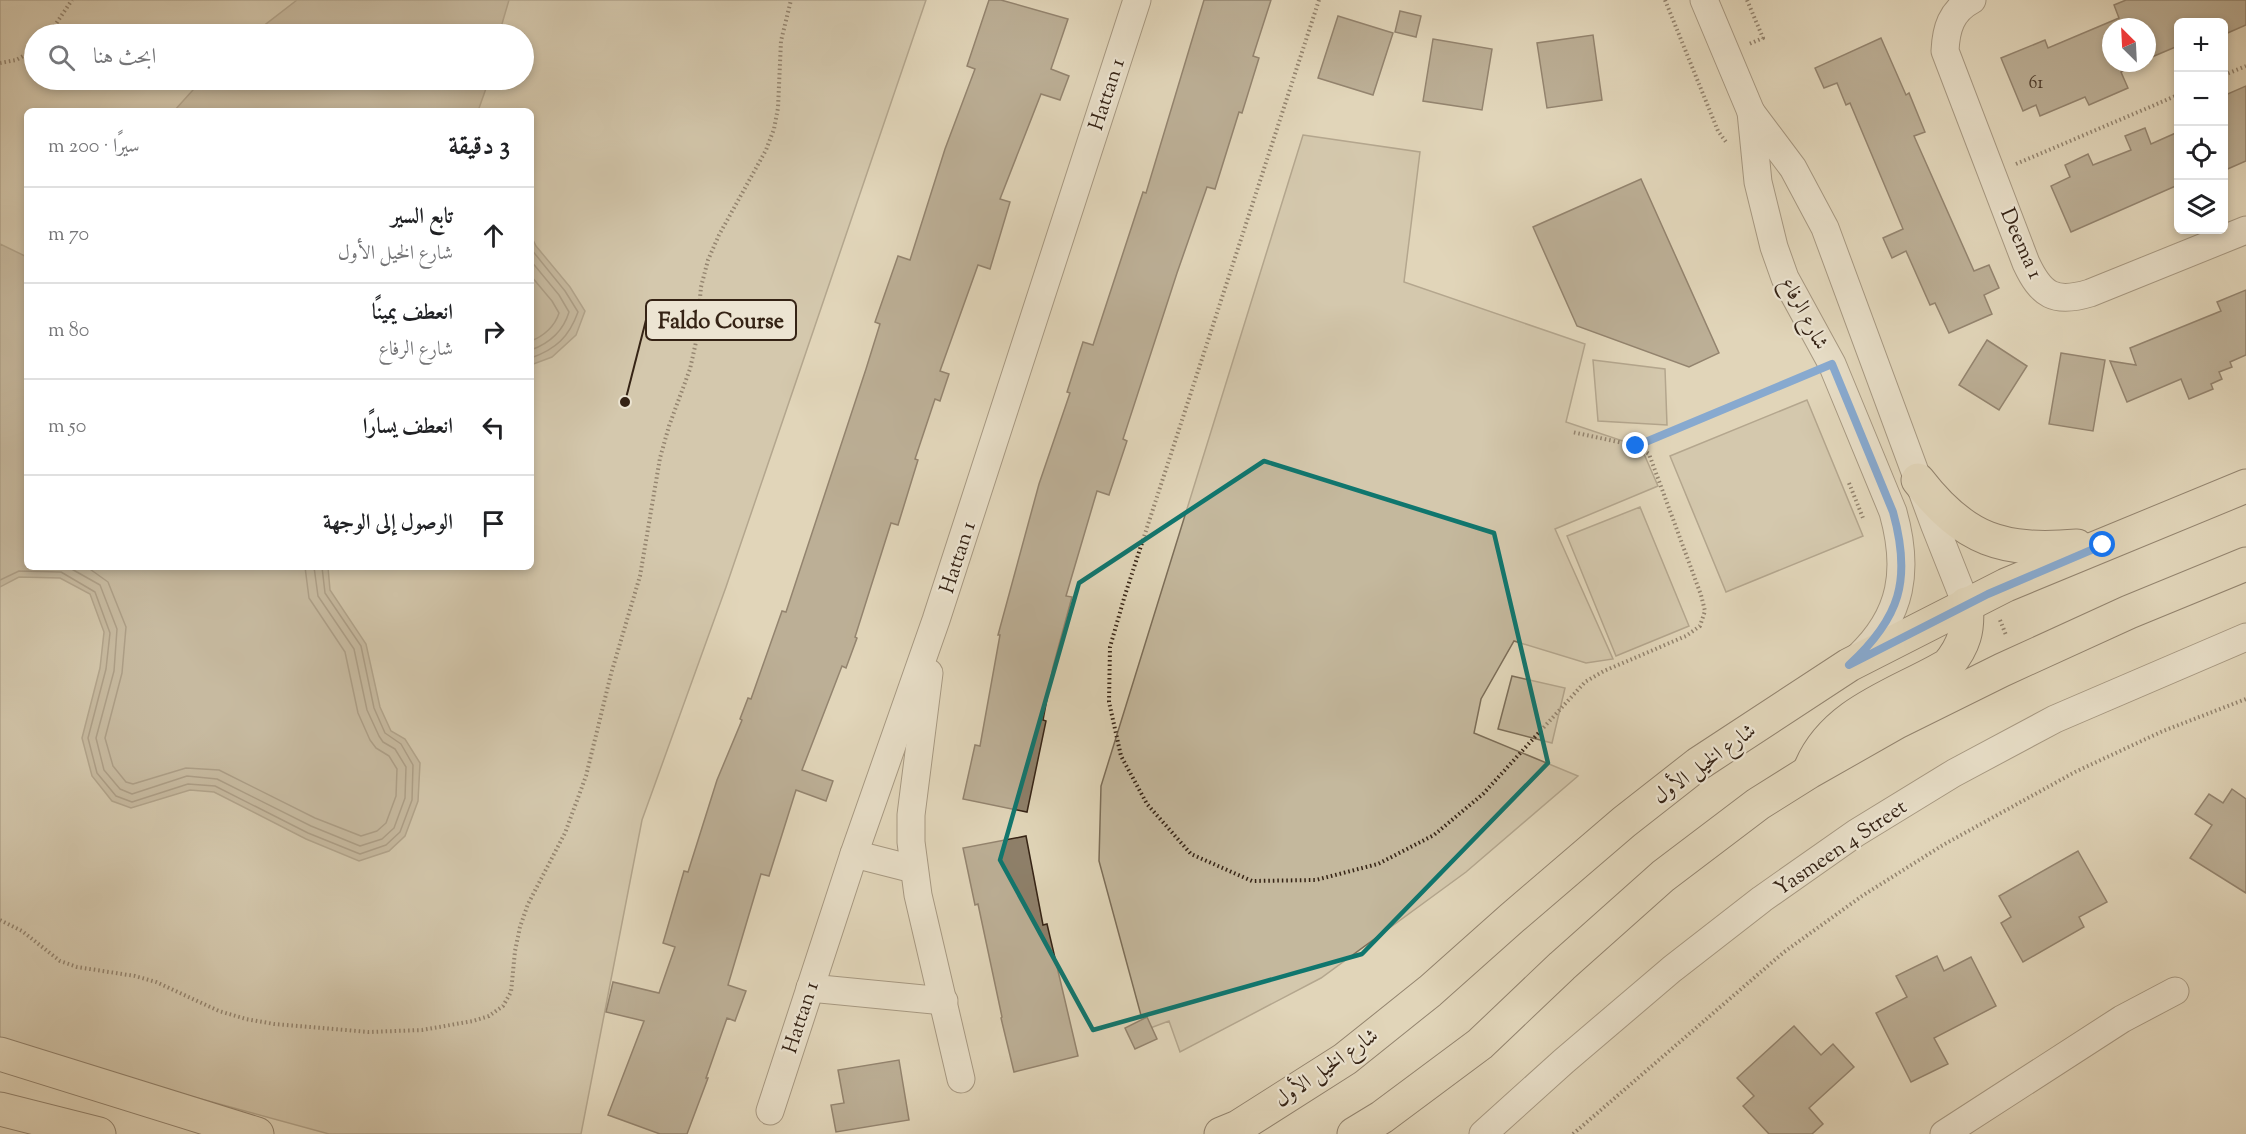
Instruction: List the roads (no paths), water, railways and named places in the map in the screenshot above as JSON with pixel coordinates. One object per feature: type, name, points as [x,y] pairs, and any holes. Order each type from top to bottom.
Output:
[{"type":"main road","points":[[1918,480],[1954,519],[2000,543],[2025,548],[2050,549],[2103,545]]},
{"type":"main road","name":"شارع الخيل الأول","points":[[1221,1134],[1238,1127],[1345,1059],[1430,991],[1634,814],[1698,764],[1849,665],[2006,585],[2246,486]]},
{"type":"main road","points":[[1354,1134],[1382,1117],[1480,1044],[1562,966],[1663,876],[1758,804],[1897,722],[2002,669],[2129,612],[2246,564]]},
{"type":"main road","points":[[1809,772],[1823,745],[1843,723],[1948,665],[1959,652],[1966,636],[1968,620],[1966,604]]},
{"type":"main road","points":[[0,1054],[257,1134]]},
{"type":"main road","points":[[0,1108],[99,1134]]},
{"type":"street","name":"Hattan 1","points":[[770,1111],[854,854],[936,620],[1137,0]]},
{"type":"street","name":"شارع الرفاع","points":[[1704,0],[1751,112],[1793,168],[1825,228],[1966,604]]},
{"type":"street","name":"Deema 1","points":[[1972,0],[1954,14],[1946,32],[1946,51],[2035,281],[2050,295],[2070,299],[2090,293],[2246,230]]},
{"type":"street","name":"شارع الرفاع","points":[[1751,112],[1758,182],[1774,247],[1789,285],[1832,364],[1893,512],[1899,534],[1902,555],[1898,594],[1888,619],[1868,648],[1849,665]]},
{"type":"street","points":[[936,620],[911,815],[913,869],[962,1079]]},
{"type":"street","name":"Yasmeen 4 Street","points":[[1483,1134],[1672,969],[1762,899],[1856,833],[1954,773],[2055,719],[2246,637]]},
{"type":"street","points":[[854,854],[913,869]]},
{"type":"street","points":[[810,988],[944,1001]]},
{"type":"street","points":[[1944,1134],[2122,1019],[2175,991]]},
{"type":"water","points":[[297,0],[509,0],[502,24],[266,24]]},
{"type":"water","points":[[193,90],[485,90],[479,108],[177,108]]},
{"type":"water","points":[[534,242],[570,287],[585,311],[576,335],[552,357],[534,364]]},
{"type":"water","points":[[0,244],[24,256],[24,570],[328,570],[330,590],[366,644],[380,707],[391,731],[405,739],[420,763],[418,801],[405,836],[389,851],[359,861],[306,839],[214,792],[190,790],[131,808],[112,801],[92,776],[82,738],[100,668],[104,632],[90,594],[60,578],[19,577],[0,587]]},
{"type":"place","name":"Faldo Course","points":[[625,402]]}]
